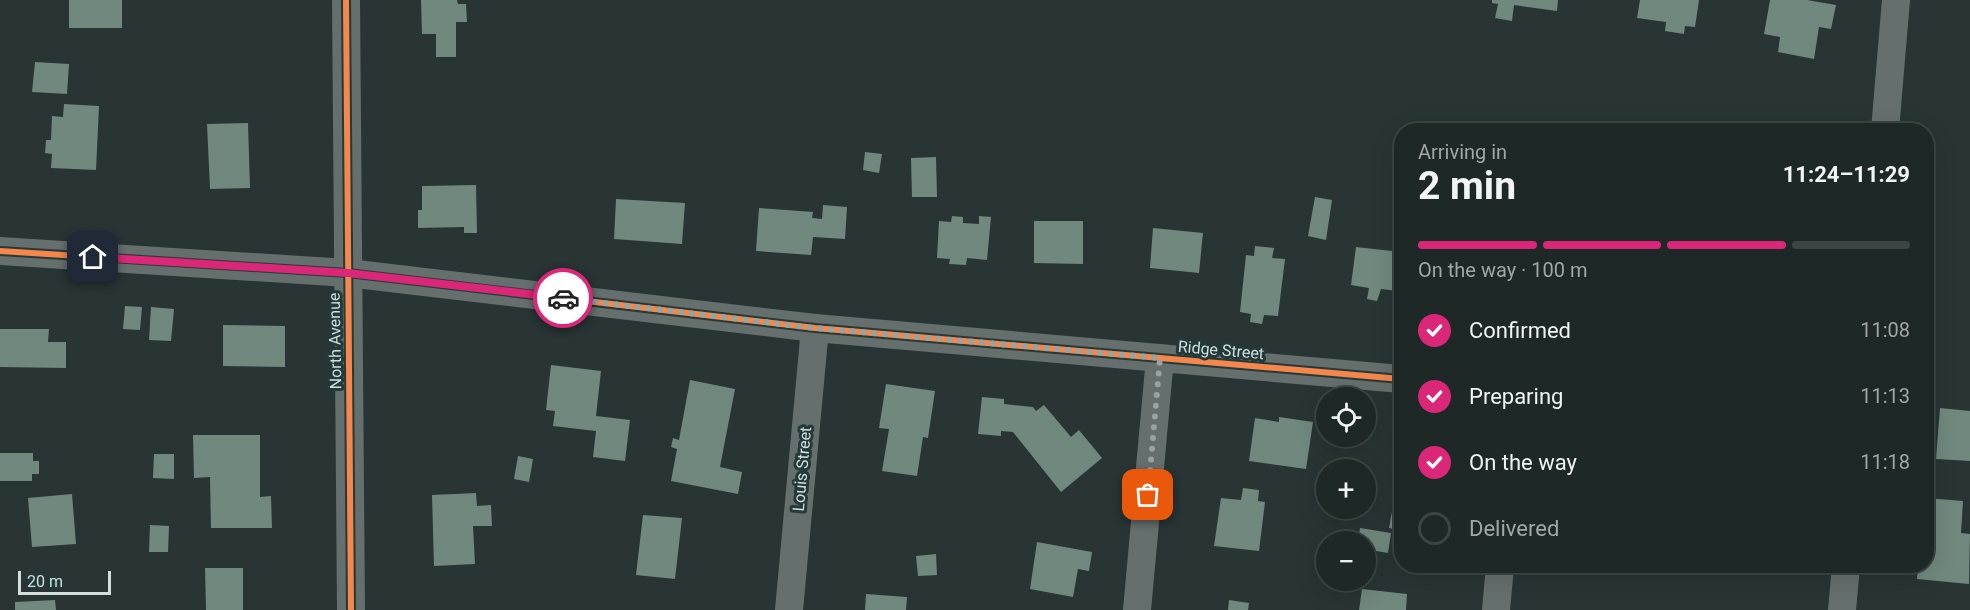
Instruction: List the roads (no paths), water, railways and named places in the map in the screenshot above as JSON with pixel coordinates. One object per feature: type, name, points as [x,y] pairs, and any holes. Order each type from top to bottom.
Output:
[{"type":"street","name":"North Avenue","points":[[346,0],[351,610]]},
{"type":"street","points":[[1885,123],[1896,0]]},
{"type":"street","name":"Ridge Street","points":[[0,251],[348,273],[814,328],[1394,378]]},
{"type":"street","name":"Louis Street","points":[[789,610],[814,328]]},
{"type":"street","points":[[1137,610],[1160,358]]},
{"type":"street","points":[[1496,610],[1499,573]]},
{"type":"street","points":[[1842,610],[1845,573]]}]
